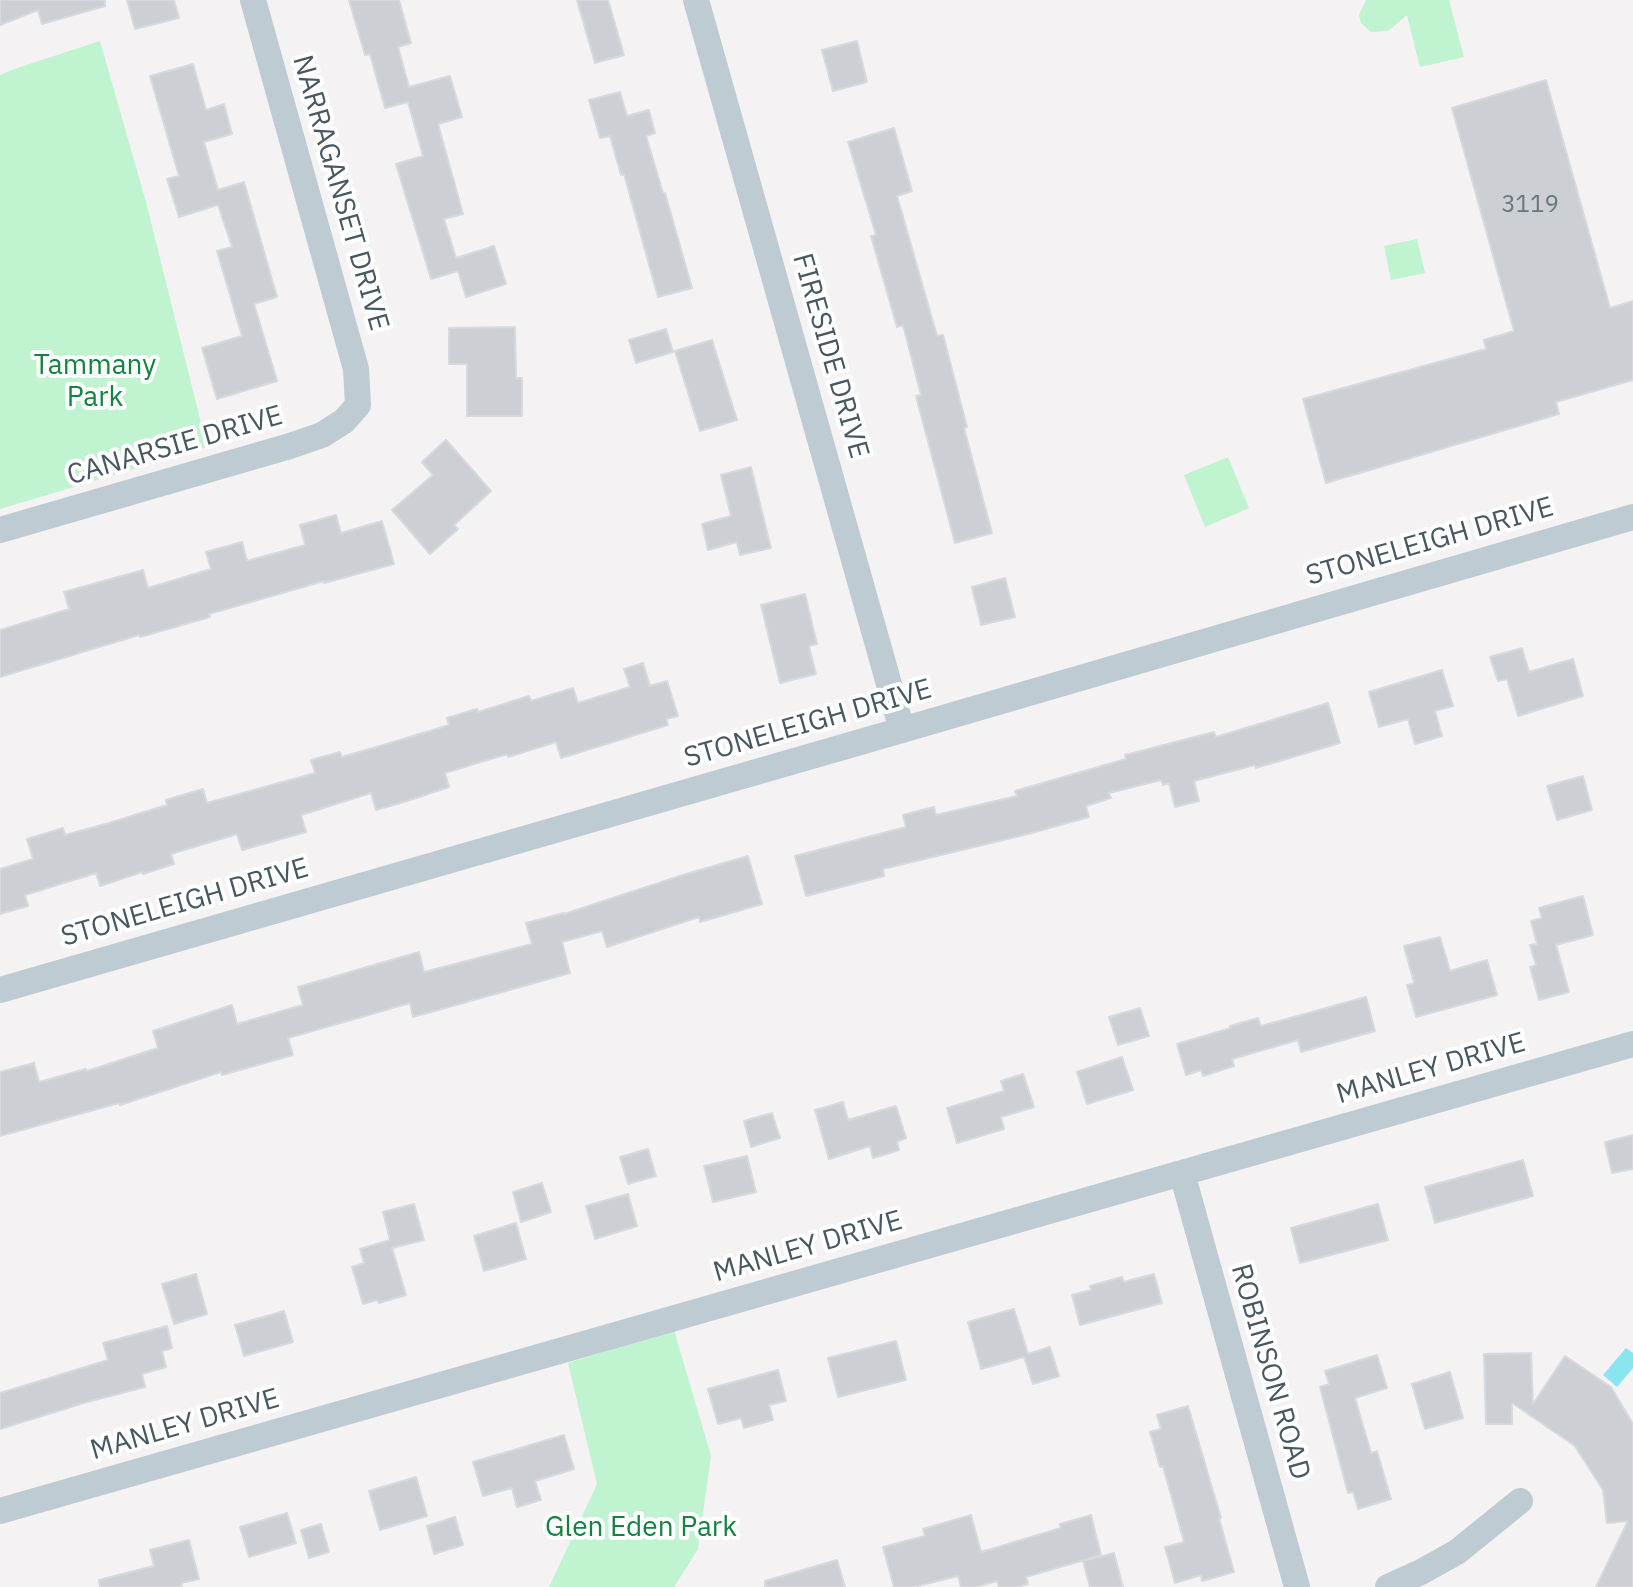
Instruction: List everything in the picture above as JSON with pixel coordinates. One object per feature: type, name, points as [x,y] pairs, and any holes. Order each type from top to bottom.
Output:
[{"type":"street","name":"NARRAGANSET DRIVE","points":[[253,0],[356,369],[358,405]]},
{"type":"street","name":"FIRESIDE DRIVE","points":[[696,0],[902,730]]},
{"type":"street","name":"CANARSIE DRIVE","points":[[0,530],[322,435],[344,421],[358,405]]},
{"type":"street","name":"STONELEIGH DRIVE","points":[[0,990],[1633,517]]},
{"type":"street","name":"MANLEY DRIVE","points":[[0,1511],[1633,1044]]},
{"type":"street","name":"ROBINSON ROAD","points":[[1182,1173],[1297,1587]]},
{"type":"street","points":[[1388,1587],[1457,1552],[1520,1501]]},
{"type":"green space","points":[[1366,0],[1449,0],[1464,57],[1420,67],[1407,15],[1388,31],[1371,32],[1361,23],[1359,15]]},
{"type":"green space","name":"Tammany Park","points":[[100,41],[146,202],[207,447],[0,509],[0,75]]},
{"type":"green space","points":[[1417,239],[1425,273],[1391,280],[1384,246]]},
{"type":"green space","points":[[1228,457],[1249,508],[1205,527],[1184,475]]},
{"type":"green space","name":"Glen Eden Park","points":[[674,1330],[711,1456],[698,1549],[674,1587],[549,1587],[597,1484],[568,1363]]},
{"type":"water","points":[[1626,1348],[1633,1353],[1633,1368],[1617,1387],[1603,1375]]},
{"type":"building","points":[[0,0],[105,0],[105,6],[42,24],[38,10],[0,25]]},
{"type":"building","points":[[127,0],[174,0],[179,18],[135,29]]},
{"type":"building","points":[[349,0],[399,0],[411,43],[398,47],[409,87],[450,76],[462,117],[438,124],[463,214],[444,219],[456,258],[494,246],[506,284],[466,297],[458,271],[431,279],[396,164],[423,156],[408,102],[385,108],[370,54],[365,55]]},
{"type":"building","points":[[577,0],[608,0],[624,55],[595,63]]},
{"type":"building","points":[[857,41],[867,82],[833,91],[822,50]]},
{"type":"building","points":[[193,64],[206,110],[224,104],[232,134],[204,142],[218,190],[244,182],[277,297],[254,304],[277,381],[217,399],[202,348],[242,336],[217,251],[232,247],[218,205],[179,217],[167,179],[179,176],[150,76]]},
{"type":"building","points":[[1546,80],[1610,308],[1633,301],[1633,380],[1556,402],[1559,414],[1326,483],[1303,399],[1486,349],[1484,340],[1514,331],[1452,108]]},
{"type":"building","points":[[620,92],[627,116],[649,110],[655,133],[646,136],[692,288],[658,297],[624,174],[621,175],[610,136],[600,138],[589,100]]},
{"type":"building","points":[[894,128],[912,191],[897,196],[937,336],[943,335],[992,533],[955,543],[916,396],[921,395],[903,325],[897,327],[871,236],[876,235],[848,142]]},
{"type":"building","points":[[515,327],[516,378],[522,378],[522,416],[467,416],[467,364],[449,364],[449,328]]},
{"type":"building","points":[[666,329],[673,352],[636,363],[629,340]]},
{"type":"building","points":[[712,340],[737,420],[700,431],[675,351]]},
{"type":"building","points":[[446,440],[491,491],[454,525],[458,529],[430,554],[392,510],[433,475],[422,462]]},
{"type":"building","points":[[751,467],[771,548],[740,555],[737,542],[708,550],[702,524],[731,516],[721,475]]},
{"type":"building","points":[[336,515],[341,533],[382,521],[394,564],[324,581],[0,677],[0,630],[69,609],[64,592],[143,570],[148,588],[211,569],[206,552],[242,542],[247,561],[305,545],[300,525]]},
{"type":"building","points":[[1005,578],[1015,617],[981,625],[972,587]]},
{"type":"building","points":[[805,594],[817,644],[809,646],[816,674],[780,683],[761,605]]},
{"type":"building","points":[[1522,648],[1529,672],[1573,659],[1583,696],[1518,716],[1507,679],[1498,681],[1490,657]]},
{"type":"building","points":[[643,663],[650,686],[667,681],[678,716],[666,719],[668,725],[561,758],[556,742],[508,757],[507,754],[445,773],[449,787],[407,801],[376,810],[371,793],[301,815],[306,832],[242,850],[237,834],[171,854],[174,864],[143,874],[100,886],[96,873],[25,895],[28,906],[0,914],[0,869],[33,859],[27,839],[63,828],[65,835],[109,823],[167,805],[166,800],[203,789],[207,803],[315,773],[311,760],[340,752],[342,757],[390,743],[449,725],[447,718],[529,696],[531,701],[573,688],[578,703],[630,687],[624,669]]},
{"type":"building","points":[[1442,670],[1453,706],[1435,711],[1442,736],[1415,744],[1408,719],[1379,727],[1369,692]]},
{"type":"building","points":[[1328,703],[1340,743],[1256,768],[1255,765],[1194,781],[1199,801],[1175,807],[1169,783],[1163,785],[1161,780],[1109,793],[1111,798],[1086,806],[1089,817],[883,869],[884,876],[806,896],[795,856],[906,827],[903,815],[934,807],[936,815],[1017,796],[1015,791],[1126,759],[1125,755],[1214,732],[1216,737]]},
{"type":"building","points":[[1583,776],[1592,810],[1557,820],[1547,786]]},
{"type":"building","points":[[748,856],[762,904],[700,922],[699,917],[607,947],[602,931],[562,942],[570,973],[413,1017],[410,1003],[288,1038],[293,1055],[222,1075],[221,1072],[120,1105],[0,1136],[0,1072],[34,1063],[39,1082],[87,1071],[158,1048],[153,1031],[232,1005],[237,1024],[303,1005],[298,987],[419,952],[424,972],[532,944],[526,923]]},
{"type":"building","points":[[1583,896],[1593,935],[1556,945],[1569,992],[1539,1000],[1530,967],[1536,965],[1530,945],[1537,944],[1531,921],[1542,918],[1539,908]]},
{"type":"building","points":[[1440,937],[1450,971],[1487,960],[1497,995],[1416,1017],[1407,985],[1414,983],[1404,946]]},
{"type":"building","points":[[1366,997],[1375,1031],[1301,1052],[1298,1040],[1232,1059],[1234,1066],[1203,1076],[1201,1070],[1186,1075],[1177,1044],[1258,1018],[1261,1026]]},
{"type":"building","points":[[1140,1008],[1149,1036],[1118,1045],[1109,1017]]},
{"type":"building","points":[[1122,1057],[1133,1090],[1087,1104],[1077,1072]]},
{"type":"building","points":[[1023,1074],[1034,1107],[1001,1117],[1004,1129],[957,1143],[947,1108],[1004,1091],[1001,1081]]},
{"type":"building","points":[[843,1102],[848,1120],[896,1106],[906,1138],[897,1142],[899,1150],[873,1158],[870,1146],[829,1159],[815,1110]]},
{"type":"building","points":[[772,1113],[780,1138],[751,1147],[744,1121]]},
{"type":"building","points":[[1633,1135],[1633,1169],[1612,1173],[1605,1142]]},
{"type":"building","points":[[648,1149],[656,1176],[628,1184],[620,1157]]},
{"type":"building","points":[[747,1156],[756,1192],[713,1202],[704,1166]]},
{"type":"building","points":[[1523,1160],[1533,1196],[1435,1223],[1425,1187]]},
{"type":"building","points":[[542,1183],[551,1212],[521,1222],[513,1192]]},
{"type":"building","points":[[628,1194],[637,1226],[595,1239],[586,1206]]},
{"type":"building","points":[[414,1204],[424,1240],[392,1248],[406,1295],[363,1304],[352,1267],[364,1263],[360,1249],[390,1240],[383,1212]]},
{"type":"building","points":[[1378,1204],[1388,1240],[1300,1263],[1291,1228]]},
{"type":"building","points":[[516,1223],[526,1259],[484,1271],[474,1236]]},
{"type":"building","points":[[196,1274],[207,1314],[174,1324],[162,1284]]},
{"type":"building","points":[[1154,1274],[1162,1303],[1080,1325],[1072,1295],[1122,1277],[1124,1282]]},
{"type":"building","points":[[1014,1309],[1028,1354],[1050,1347],[1059,1376],[1033,1384],[1024,1357],[981,1369],[968,1322]]},
{"type":"building","points":[[284,1311],[293,1342],[244,1356],[235,1325]]},
{"type":"building","points":[[167,1326],[172,1348],[162,1351],[166,1367],[142,1374],[145,1387],[0,1429],[0,1393],[108,1360],[103,1343]]},
{"type":"building","points":[[896,1341],[906,1380],[838,1397],[828,1358]]},
{"type":"building","points":[[1531,1353],[1533,1404],[1565,1356],[1611,1387],[1633,1424],[1633,1587],[1596,1587],[1628,1521],[1607,1523],[1603,1490],[1575,1446],[1512,1403],[1512,1424],[1486,1424],[1484,1354]]},
{"type":"building","points":[[1377,1355],[1387,1388],[1355,1398],[1371,1453],[1377,1451],[1391,1499],[1358,1509],[1353,1492],[1348,1493],[1320,1387],[1329,1384],[1325,1371]]},
{"type":"building","points":[[778,1370],[786,1401],[769,1405],[773,1420],[744,1428],[741,1418],[718,1424],[708,1389]]},
{"type":"building","points":[[1450,1372],[1463,1418],[1425,1429],[1412,1384]]},
{"type":"building","points":[[1188,1406],[1234,1572],[1202,1581],[1201,1575],[1175,1583],[1165,1547],[1184,1542],[1150,1432],[1161,1429],[1157,1415]]},
{"type":"building","points":[[564,1435],[574,1469],[535,1481],[541,1500],[517,1507],[512,1488],[483,1496],[473,1462]]},
{"type":"building","points":[[416,1477],[427,1516],[380,1530],[369,1491]]},
{"type":"building","points":[[287,1513],[296,1543],[249,1557],[240,1527]]},
{"type":"building","points":[[971,1515],[981,1552],[1061,1528],[1060,1524],[1091,1515],[1101,1555],[1026,1577],[1028,1584],[1017,1587],[999,1587],[997,1581],[976,1587],[961,1587],[958,1576],[914,1587],[894,1587],[883,1547],[925,1536],[923,1529]]},
{"type":"building","points":[[455,1517],[463,1545],[434,1554],[427,1526]]},
{"type":"building","points":[[321,1524],[329,1552],[309,1558],[301,1530]]},
{"type":"building","points":[[189,1540],[199,1579],[181,1583],[182,1587],[100,1587],[99,1580],[154,1566],[150,1550]]},
{"type":"building","points":[[1114,1553],[1123,1587],[1090,1587],[1083,1561]]},
{"type":"building","points":[[837,1560],[845,1587],[765,1587],[765,1581]]}]
